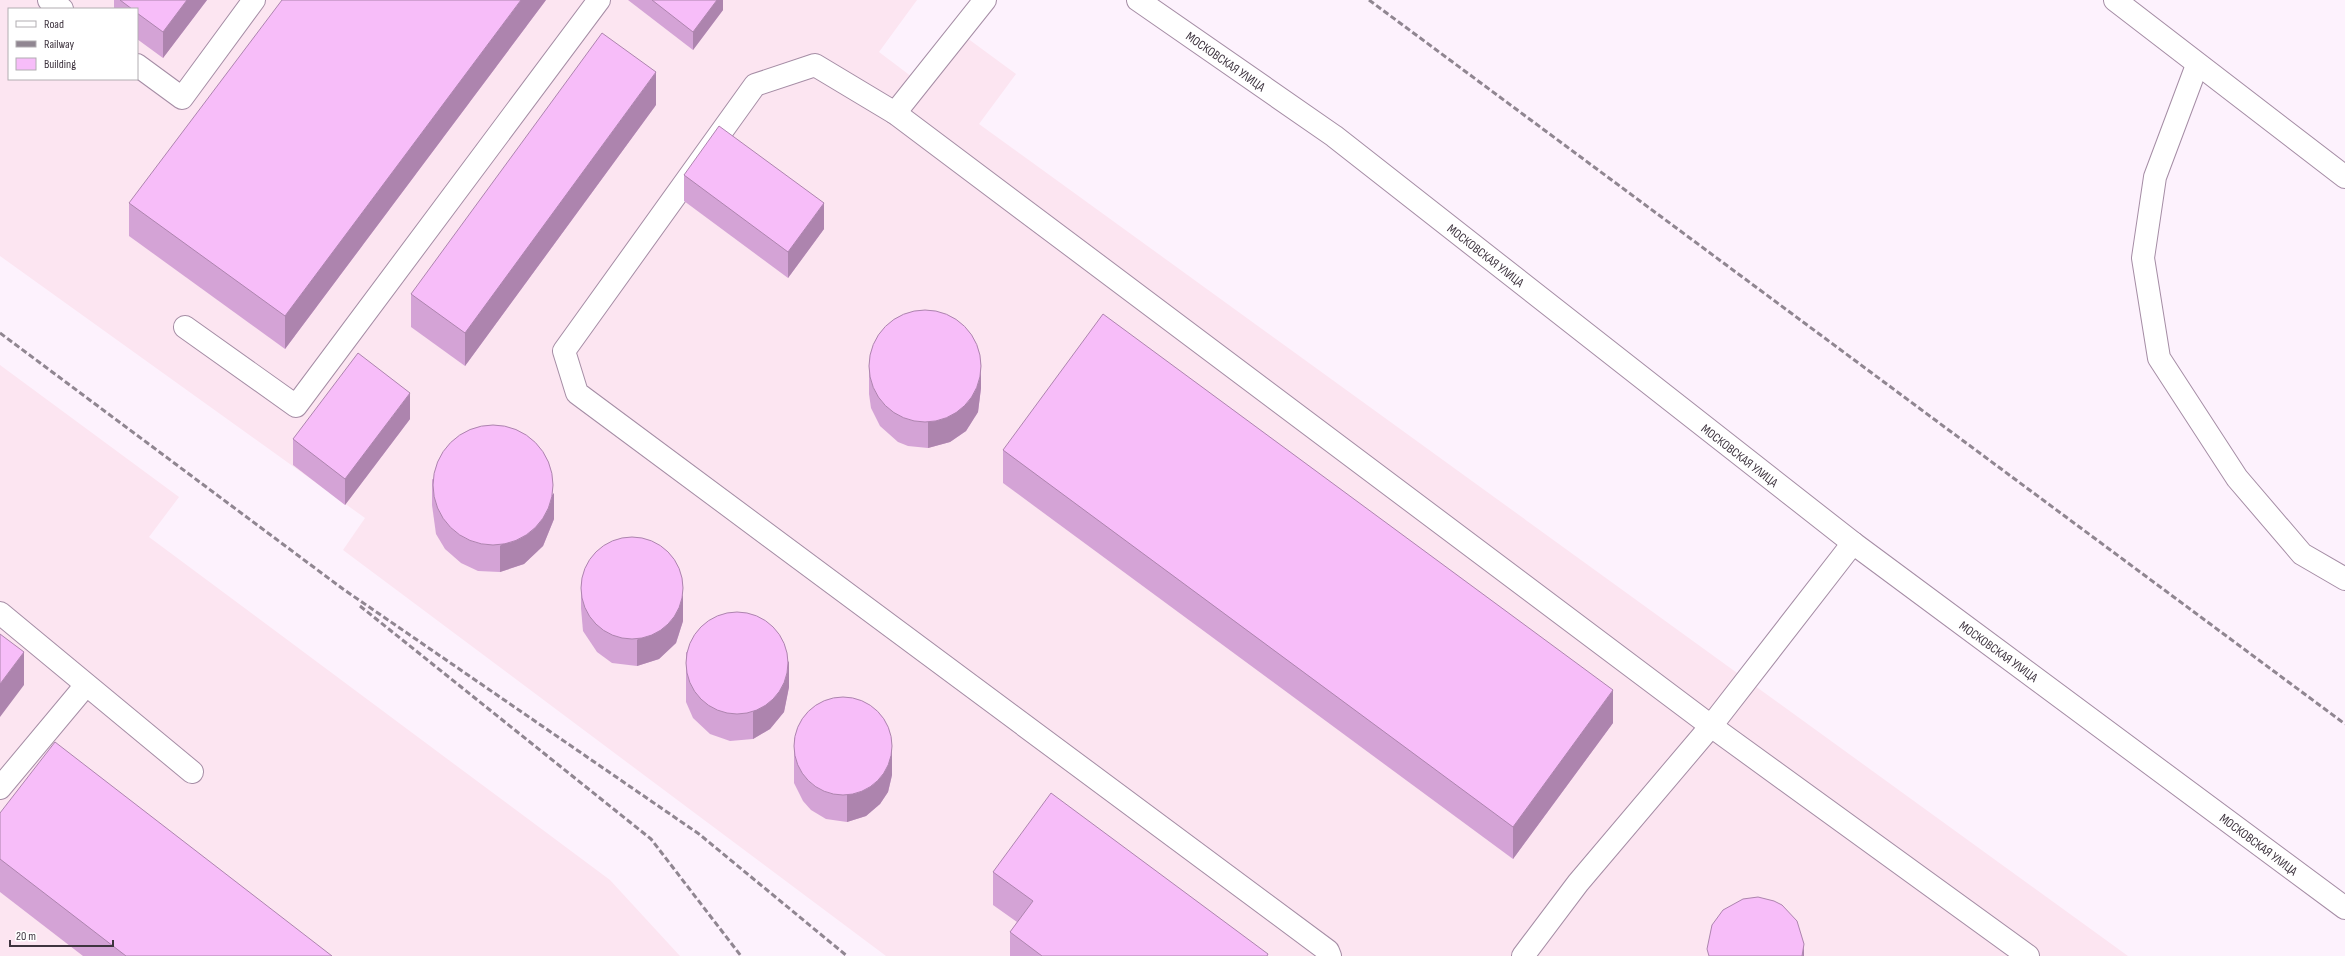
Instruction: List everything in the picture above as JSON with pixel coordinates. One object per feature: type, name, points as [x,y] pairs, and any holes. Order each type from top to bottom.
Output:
[{"type":"street","points":[[49,0],[61,8]]},
{"type":"street","points":[[138,66],[182,98],[254,0]]},
{"type":"street","points":[[185,327],[296,406],[599,0]]},
{"type":"street","points":[[895,113],[985,0]]},
{"type":"street","name":"МОСКОВСКАЯ УЛИЦА","points":[[1138,0],[1334,136],[1853,543],[2345,908]]},
{"type":"street","points":[[2115,0],[2197,65],[2345,177]]},
{"type":"street","points":[[1330,956],[1328,951],[1322,946],[578,393],[564,351],[755,85],[815,65],[895,113],[1711,726],[2028,956]]},
{"type":"street","points":[[2197,65],[2155,177],[2143,258],[2159,358],[2237,478],[2302,554],[2345,579]]},
{"type":"street","points":[[1523,956],[1578,883],[1711,726],[1853,543]]},
{"type":"street","points":[[0,613],[192,772]]},
{"type":"street","points":[[0,788],[86,685]]},
{"type":"shaded area","points":[[0,0],[917,0],[879,52],[928,89],[967,38],[1016,74],[979,124],[2128,956],[886,956],[343,550],[365,518],[0,256]]},
{"type":"shaded area","points":[[0,365],[179,497],[149,537],[610,880],[680,956],[0,956]]},
{"type":"building","points":[[120,0],[187,0],[163,32],[138,14],[138,8],[131,8]]},
{"type":"building","points":[[282,0],[521,0],[285,316],[129,203]]},
{"type":"building","points":[[652,0],[717,0],[693,32]]},
{"type":"building","points":[[602,33],[656,72],[465,333],[411,294]]},
{"type":"building","points":[[719,126],[824,203],[788,252],[684,175]]},
{"type":"building","points":[[925,310],[936,311],[946,315],[956,320],[964,327],[971,335],[976,345],[980,355],[980,377],[976,387],[971,397],[964,405],[956,412],[946,417],[936,421],[925,422],[914,421],[904,417],[894,412],[886,405],[879,397],[874,387],[870,377],[869,366],[870,355],[874,345],[879,335],[886,327],[894,320],[904,315],[914,311]]},
{"type":"building","points":[[1103,314],[1613,690],[1513,827],[1003,450]]},
{"type":"building","points":[[358,353],[410,393],[345,479],[293,439]]},
{"type":"building","points":[[493,425],[516,429],[536,442],[549,462],[553,485],[549,508],[536,528],[516,541],[493,545],[470,541],[450,528],[437,508],[433,485],[437,462],[450,442],[470,429]]},
{"type":"building","points":[[632,537],[652,541],[668,552],[679,568],[683,588],[679,608],[668,624],[652,635],[632,639],[612,635],[596,624],[585,608],[581,588],[585,568],[596,552],[612,541]]},
{"type":"building","points":[[737,612],[757,615],[766,620],[780,634],[785,643],[788,663],[785,683],[780,692],[766,706],[757,711],[737,714],[717,711],[708,706],[694,692],[689,683],[686,663],[689,643],[694,634],[708,620],[717,615]]},
{"type":"building","points":[[0,634],[24,652],[0,684]]},
{"type":"building","points":[[843,697],[862,701],[878,711],[888,727],[892,746],[888,765],[878,781],[862,791],[843,795],[824,791],[808,781],[798,765],[794,746],[798,727],[808,711],[824,701]]},
{"type":"building","points":[[55,742],[332,956],[126,956],[0,859],[0,813]]},
{"type":"building","points":[[1051,793],[1268,954],[1267,956],[1042,956],[1010,932],[1033,901],[993,872]]},
{"type":"building","points":[[1758,897],[1774,901],[1782,905],[1797,921],[1804,944],[1802,956],[1709,956],[1707,949],[1712,925],[1723,910],[1743,899]]},
{"type":"railway","points":[[1369,0],[2345,724]]},
{"type":"railway","points":[[0,333],[343,589],[699,834],[847,956]]},
{"type":"railway","points":[[360,606],[651,839],[741,956]]}]
